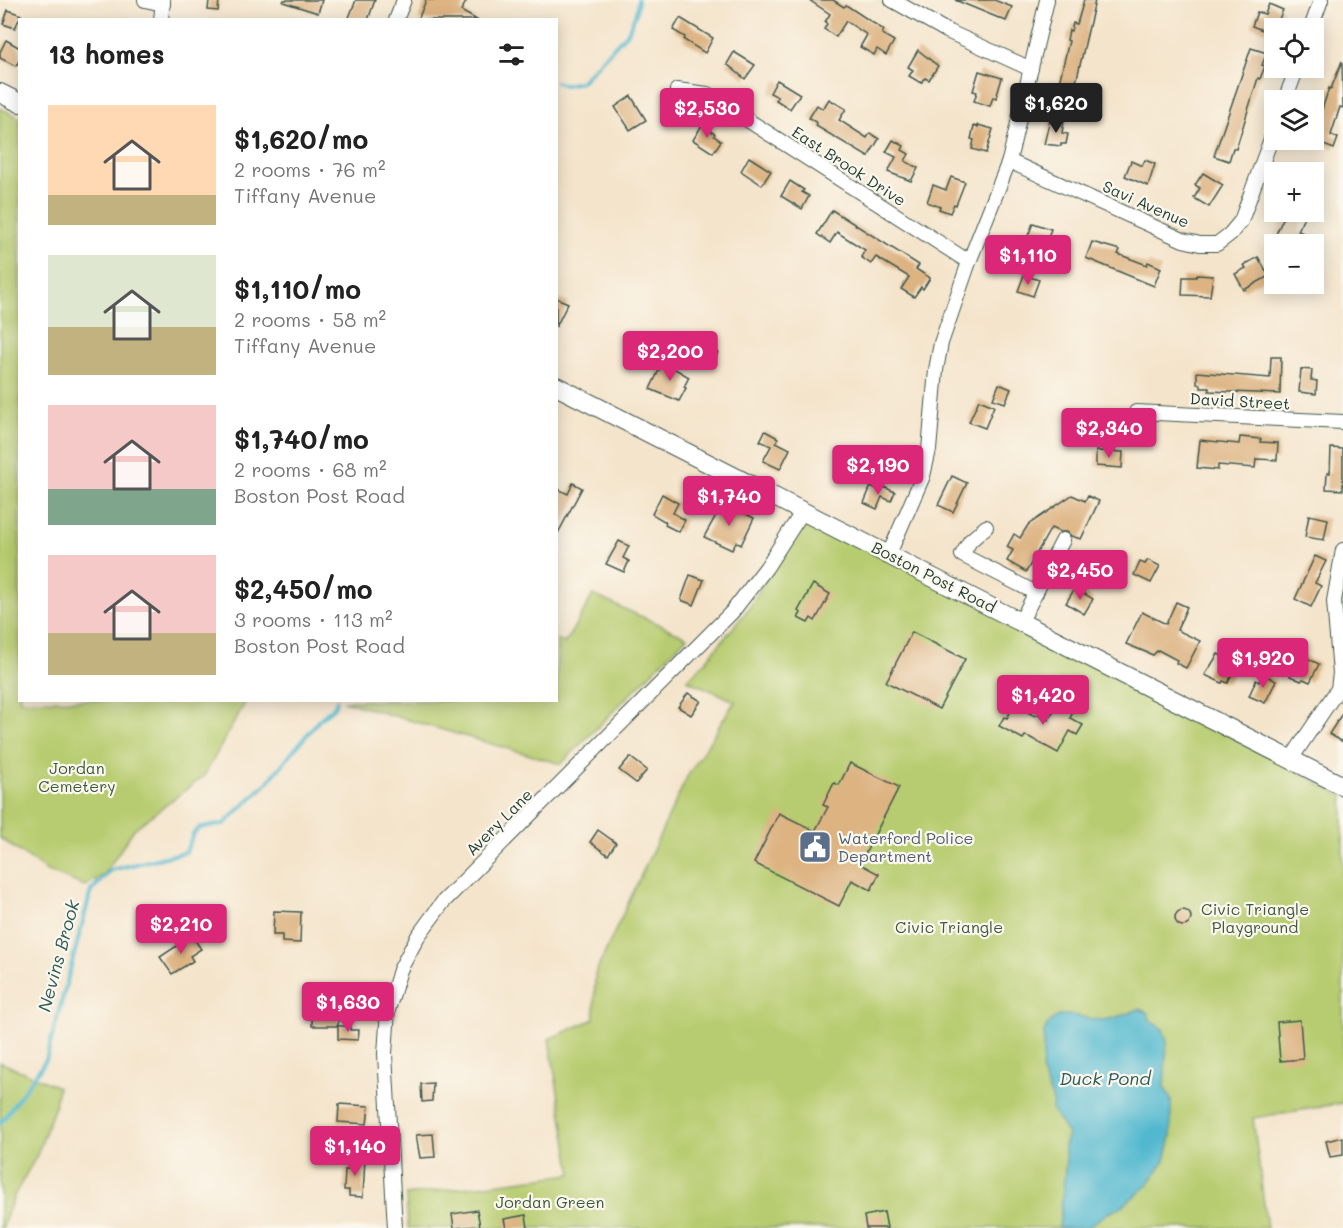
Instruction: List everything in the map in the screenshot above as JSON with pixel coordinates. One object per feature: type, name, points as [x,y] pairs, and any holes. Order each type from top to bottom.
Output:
[{"type":"main road","points":[[0,93],[18,102]]},
{"type":"main road","name":"Boston Post Road","points":[[558,387],[1343,786]]},
{"type":"street","points":[[145,0],[163,2],[162,18]]},
{"type":"street","points":[[397,18],[404,0]]},
{"type":"street","points":[[892,0],[947,31],[1031,69]]},
{"type":"street","points":[[889,554],[923,476],[929,450],[936,370],[941,343],[969,262],[1009,161],[1047,0]]},
{"type":"street","points":[[1315,18],[1321,0]]},
{"type":"street","name":"East Brook Drive","points":[[677,90],[707,94],[969,262]]},
{"type":"street","name":"Savi Avenue","points":[[1009,161],[1183,240],[1200,244],[1217,244],[1241,221],[1267,150]]},
{"type":"street","name":"David Street","points":[[1136,412],[1343,422]]},
{"type":"street","name":"Avery Lane","points":[[395,1228],[385,1054],[388,1010],[400,970],[418,936],[443,902],[732,612],[766,568],[803,511]]},
{"type":"street","points":[[986,527],[970,541],[962,555],[1036,592]]},
{"type":"street","points":[[1021,621],[1063,540]]},
{"type":"street","points":[[1291,759],[1341,690],[1334,601],[1338,566],[1343,550]]},
{"type":"green space","name":"Jordan Cemetery","points":[[0,108],[18,117],[18,702],[245,702],[204,776],[134,829],[104,875],[85,886],[47,871],[0,838]]},
{"type":"green space","name":"Civic Triangle","points":[[803,511],[1343,796],[1343,1103],[1253,1118],[1267,1228],[408,1228],[406,1195],[572,1174],[549,1039],[594,1019],[595,974],[687,777],[735,701],[687,680],[705,662],[750,607]]},
{"type":"green space","points":[[593,595],[687,637],[561,764],[346,702],[558,702],[558,640],[565,643]]},
{"type":"green space","points":[[0,1062],[58,1087],[55,1106],[37,1155],[14,1196],[2,1228],[0,1228]]},
{"type":"water","name":"Duck Pond","points":[[1139,1009],[1149,1013],[1149,1018],[1153,1023],[1163,1029],[1167,1041],[1164,1087],[1171,1099],[1171,1136],[1165,1161],[1146,1187],[1120,1208],[1086,1228],[1059,1228],[1066,1159],[1064,1146],[1068,1134],[1052,1110],[1053,1101],[1042,1073],[1044,1033],[1055,1018],[1062,1015],[1102,1020]]},
{"type":"building","points":[[209,0],[219,0],[218,11],[208,10]]},
{"type":"building","points":[[284,0],[322,0],[318,13],[283,2]]},
{"type":"building","points":[[356,0],[375,0],[369,18],[349,18]]},
{"type":"building","points":[[426,0],[467,0],[461,11],[473,18],[419,18]]},
{"type":"building","points":[[809,0],[833,0],[844,7],[846,5],[884,30],[882,34],[894,41],[886,55],[877,49],[874,55],[860,47],[867,35],[846,21],[836,37],[824,29],[830,14]]},
{"type":"building","points":[[955,0],[994,0],[1012,7],[1006,21]]},
{"type":"building","points":[[1084,0],[1095,0],[1073,95],[1060,92],[1062,83],[1059,83],[1069,41],[1067,40],[1069,30],[1071,31],[1073,23],[1077,24]]},
{"type":"building","points":[[1269,4],[1283,10],[1279,18],[1264,18],[1264,31],[1252,26],[1257,12],[1265,14]]},
{"type":"building","points":[[8,10],[21,15],[15,28],[3,24]]},
{"type":"building","points":[[680,18],[713,38],[705,53],[673,30]]},
{"type":"building","points":[[6,40],[18,47],[16,66],[0,58],[0,52]]},
{"type":"building","points":[[1251,48],[1264,52],[1262,65],[1264,69],[1260,79],[1258,78],[1236,149],[1233,148],[1229,161],[1214,156]]},
{"type":"building","points":[[918,50],[938,66],[929,80],[925,78],[921,83],[909,76],[913,70],[908,67]]},
{"type":"building","points":[[734,52],[755,65],[745,79],[727,64]]},
{"type":"building","points":[[1342,61],[1343,108],[1340,107],[1331,135],[1338,138],[1334,149],[1324,145],[1324,103],[1329,88],[1331,89]]},
{"type":"building","points":[[979,71],[1002,78],[996,98],[993,97],[990,106],[974,101],[977,92],[973,91]]},
{"type":"building","points":[[777,80],[800,94],[790,109],[776,100],[778,97],[770,93]]},
{"type":"building","points":[[631,96],[646,120],[630,130],[615,107]]},
{"type":"building","points":[[829,99],[846,109],[839,120],[867,138],[870,133],[879,139],[868,157],[816,126],[817,123],[809,118],[817,105],[823,109]]},
{"type":"building","points":[[1050,119],[1064,121],[1062,133],[1068,134],[1066,144],[1061,144],[1061,146],[1044,144]]},
{"type":"building","points":[[702,125],[721,141],[713,153],[693,140]]},
{"type":"building","points":[[978,125],[993,129],[986,153],[972,149],[974,140],[971,139],[974,126],[978,127]]},
{"type":"building","points":[[893,140],[904,146],[902,150],[909,154],[905,161],[918,168],[911,181],[888,172],[896,157],[886,152]]},
{"type":"building","points":[[749,157],[771,171],[762,185],[741,171]]},
{"type":"building","points":[[1145,160],[1155,164],[1148,186],[1125,176],[1131,161],[1142,166]]},
{"type":"building","points":[[1203,173],[1223,185],[1209,207],[1194,198],[1200,188],[1195,185]]},
{"type":"building","points":[[951,177],[965,182],[956,205],[954,204],[950,213],[927,202],[933,185],[946,190]]},
{"type":"building","points":[[790,181],[809,196],[802,209],[781,196]]},
{"type":"building","points":[[832,210],[919,265],[916,269],[930,278],[923,289],[921,287],[914,297],[901,289],[909,277],[876,257],[871,264],[861,257],[865,250],[837,232],[830,243],[817,234]]},
{"type":"building","points":[[1281,222],[1302,222],[1298,231],[1305,234],[1276,234]]},
{"type":"building","points":[[1033,223],[1051,229],[1039,260],[1024,254]]},
{"type":"building","points":[[1092,242],[1120,250],[1118,254],[1161,268],[1154,286],[1086,258]]},
{"type":"building","points":[[1258,257],[1264,267],[1264,279],[1244,290],[1235,274],[1246,268],[1244,265]]},
{"type":"building","points":[[1024,275],[1039,280],[1033,296],[1018,291]]},
{"type":"building","points":[[1197,275],[1213,276],[1210,296],[1182,295],[1183,277],[1196,277]]},
{"type":"building","points":[[558,299],[568,303],[558,323]]},
{"type":"building","points":[[702,346],[718,352],[713,364],[697,358]]},
{"type":"building","points":[[1271,357],[1281,357],[1280,394],[1209,391],[1209,388],[1201,388],[1201,385],[1197,384],[1197,372],[1270,378]]},
{"type":"building","points":[[663,362],[689,377],[679,401],[650,389]]},
{"type":"building","points":[[1301,369],[1312,370],[1311,380],[1317,381],[1316,394],[1299,392]]},
{"type":"building","points":[[999,384],[1011,389],[1005,403],[993,399]]},
{"type":"building","points":[[979,400],[994,406],[985,428],[969,422]]},
{"type":"building","points":[[765,431],[778,438],[776,442],[790,449],[780,469],[763,461],[771,446],[760,441]]},
{"type":"building","points":[[1240,437],[1261,439],[1260,442],[1278,443],[1277,460],[1256,459],[1255,468],[1218,465],[1218,470],[1197,468],[1200,440],[1239,444]]},
{"type":"building","points":[[1331,448],[1343,449],[1343,490],[1326,489],[1327,473],[1330,473]]},
{"type":"building","points":[[1096,451],[1123,452],[1122,468],[1096,466]]},
{"type":"building","points":[[952,476],[967,483],[953,512],[938,505]]},
{"type":"building","points":[[573,483],[582,488],[558,533],[558,489],[568,494]]},
{"type":"building","points":[[879,485],[895,492],[891,501],[882,497],[877,509],[864,503],[871,486],[877,489]]},
{"type":"building","points":[[662,494],[678,503],[673,513],[685,520],[679,532],[665,525],[666,522],[652,514]]},
{"type":"building","points":[[1072,495],[1085,501],[1088,496],[1099,501],[1081,539],[1051,528],[1026,572],[1007,561],[1013,550],[1007,547],[1014,534],[1020,538],[1028,525]]},
{"type":"building","points":[[723,503],[754,518],[741,545],[736,542],[732,550],[704,537]]},
{"type":"building","points":[[1309,515],[1328,519],[1324,540],[1305,537]]},
{"type":"building","points":[[619,541],[629,546],[623,558],[629,561],[624,572],[606,564]]},
{"type":"building","points":[[1315,556],[1326,561],[1315,583],[1321,586],[1311,607],[1295,599]]},
{"type":"building","points":[[1148,560],[1160,566],[1151,583],[1134,575],[1140,562],[1145,564]]},
{"type":"building","points":[[690,575],[704,580],[694,605],[681,600]]},
{"type":"building","points":[[813,584],[830,594],[815,621],[811,618],[808,623],[798,618],[801,613],[798,611]]},
{"type":"building","points":[[1075,588],[1093,599],[1084,614],[1066,603]]},
{"type":"building","points":[[1176,602],[1187,607],[1177,630],[1200,641],[1186,668],[1176,663],[1177,660],[1158,650],[1153,655],[1126,644],[1142,612],[1166,624]]},
{"type":"building","points":[[912,632],[965,659],[939,709],[886,682]]},
{"type":"building","points":[[1218,654],[1233,661],[1231,664],[1236,666],[1228,683],[1223,681],[1222,683],[1205,675]]},
{"type":"building","points":[[1301,655],[1319,664],[1310,682],[1290,676]]},
{"type":"building","points":[[1263,674],[1276,681],[1265,703],[1249,696],[1256,680],[1259,682]]},
{"type":"building","points":[[688,693],[701,701],[691,715],[678,707]]},
{"type":"building","points":[[1059,702],[1074,710],[1070,718],[1083,725],[1077,735],[1070,731],[1058,753],[1029,737],[1025,736],[1023,739],[999,726],[1004,717],[1007,718],[1014,705],[1048,720]]},
{"type":"building","points":[[1343,712],[1343,742],[1329,734]]},
{"type":"building","points":[[630,757],[647,770],[636,783],[619,770]]},
{"type":"building","name":"Waterford Police Department","points":[[850,763],[899,787],[860,864],[879,874],[871,890],[852,880],[839,906],[754,863],[779,813],[815,831],[828,807],[823,805],[834,783],[839,785]]},
{"type":"building","points":[[598,830],[616,843],[608,855],[590,842]]},
{"type":"building","points":[[1183,910],[1189,912],[1191,918],[1189,924],[1183,926],[1177,924],[1175,918],[1177,912]]},
{"type":"building","points":[[274,911],[301,912],[300,943],[282,942],[282,935],[273,935]]},
{"type":"building","points":[[192,936],[201,949],[190,956],[193,961],[172,974],[160,957]]},
{"type":"building","points":[[312,1010],[338,1010],[338,1026],[312,1026]]},
{"type":"building","points":[[1300,1020],[1303,1059],[1280,1061],[1277,1022]]},
{"type":"building","points":[[338,1026],[350,1026],[350,1030],[359,1030],[358,1040],[338,1039]]},
{"type":"building","points":[[433,1083],[432,1101],[422,1102],[421,1084]]},
{"type":"building","points":[[339,1104],[369,1106],[367,1124],[338,1122]]},
{"type":"building","points":[[433,1134],[435,1157],[420,1158],[416,1135]]},
{"type":"building","points":[[1343,1137],[1343,1155],[1330,1157],[1326,1141]]},
{"type":"building","points":[[349,1156],[365,1157],[363,1197],[349,1196],[349,1190],[344,1190],[345,1170],[349,1170]]},
{"type":"building","points":[[477,1210],[480,1226],[454,1228],[452,1214]]},
{"type":"building","points":[[884,1212],[887,1228],[866,1228],[864,1216]]},
{"type":"building","points":[[526,1215],[528,1228],[506,1228],[504,1219]]},
{"type":"waterway","name":"Nevins Brook","points":[[558,83],[564,85],[581,82],[628,32],[636,13],[638,0]]},
{"type":"waterway","name":"Nevins Brook","points":[[0,1124],[46,1060],[91,891],[111,870],[186,852],[193,834],[199,828],[224,824],[267,783],[336,702]]},
{"type":"place","name":"Waterford Police Department","points":[[815,847]]},
{"type":"park label","name":"Civic Triangle Playground","points":[[1255,918]]},
{"type":"park label","name":"Jordan Green","points":[[550,1202]]}]
